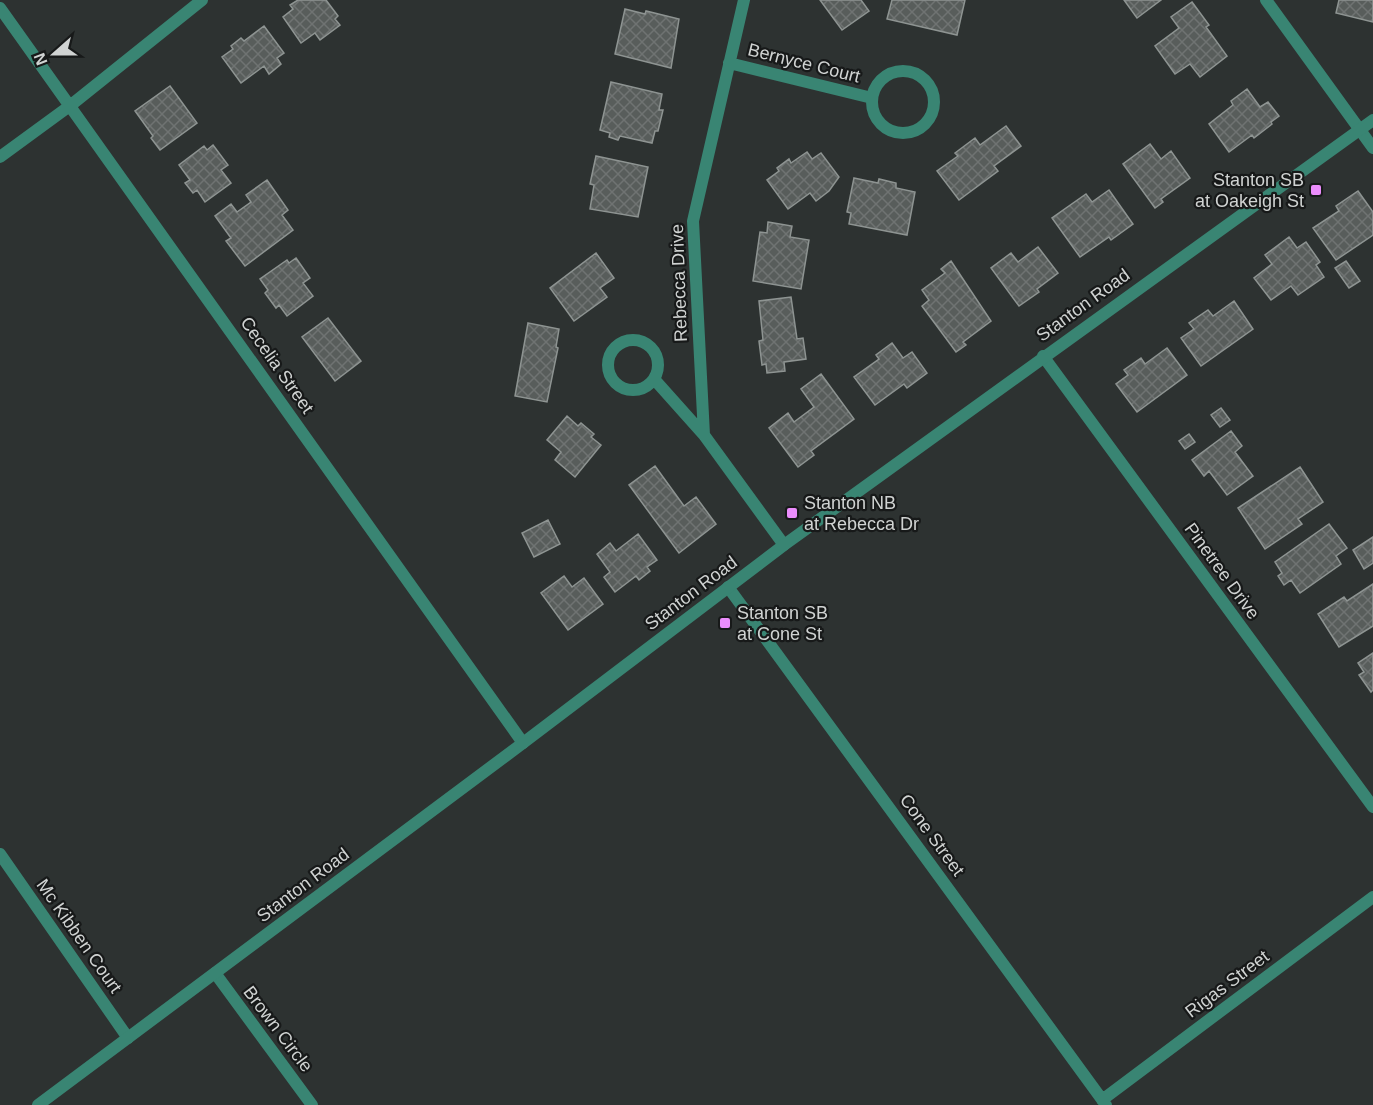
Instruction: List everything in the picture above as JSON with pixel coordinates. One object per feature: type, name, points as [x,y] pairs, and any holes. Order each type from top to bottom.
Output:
[{"type":"street","points":[[0,157],[71,105],[202,0]]},
{"type":"street","name":"Rebecca Drive","points":[[704,435],[693,221],[744,0]]},
{"type":"street","points":[[1266,0],[1373,148]]},
{"type":"street","name":"Cecelia Street","points":[[0,8],[523,743]]},
{"type":"street","name":"Bernyce Court","points":[[729,63],[872,98]]},
{"type":"street","name":"Bernyce Court","points":[[900,71],[911,72],[928,85],[933,94],[934,105],[925,125],[917,130],[898,133],[889,131],[875,117],[872,98],[874,89],[881,80],[900,71]]},
{"type":"street","name":"Stanton Road","points":[[38,1105],[784,545],[1373,120]]},
{"type":"street","points":[[630,339],[646,343],[657,355],[658,371],[654,379],[648,385],[632,390],[617,384],[608,369],[615,346],[630,339]]},
{"type":"street","name":"Pinetree Drive","points":[[1043,356],[1373,807]]},
{"type":"street","points":[[654,379],[704,435],[784,545]]},
{"type":"street","name":"Cone Street","points":[[728,587],[1104,1102]]},
{"type":"street","name":"Mc Kibben Court","points":[[0,854],[128,1038]]},
{"type":"street","name":"Rigas Street","points":[[1104,1102],[1373,897]]},
{"type":"street","name":"Brown Circle","points":[[215,974],[312,1105]]},
{"type":"building","points":[[298,0],[326,0],[338,16],[335,19],[340,25],[320,40],[315,33],[301,43],[283,17],[293,9],[290,5]]},
{"type":"building","points":[[820,0],[861,0],[869,11],[842,30]]},
{"type":"building","points":[[892,0],[965,0],[957,35],[887,19]]},
{"type":"building","points":[[1124,0],[1161,0],[1137,18]]},
{"type":"building","points":[[1339,0],[1373,0],[1373,22],[1336,13]]},
{"type":"building","points":[[1192,2],[1209,25],[1206,27],[1227,56],[1200,77],[1190,64],[1175,74],[1155,46],[1179,28],[1171,17]]},
{"type":"building","points":[[625,9],[645,14],[646,11],[679,19],[671,68],[615,54]]},
{"type":"building","points":[[264,26],[284,53],[277,58],[281,64],[269,74],[264,66],[241,83],[222,57],[233,49],[231,46],[241,38],[244,41]]},
{"type":"building","points":[[611,82],[662,94],[659,110],[663,110],[658,131],[655,131],[652,143],[620,136],[618,140],[609,137],[610,133],[600,130]]},
{"type":"building","points":[[170,86],[197,123],[160,150],[135,111]]},
{"type":"building","points":[[1247,89],[1260,107],[1268,102],[1279,116],[1254,138],[1252,135],[1229,152],[1209,124],[1233,105],[1231,101]]},
{"type":"building","points":[[1006,126],[1021,146],[994,166],[998,171],[959,200],[937,171],[958,156],[955,153],[975,138],[980,145]]},
{"type":"building","points":[[1150,144],[1161,159],[1171,151],[1190,178],[1161,199],[1163,202],[1155,208],[1123,164]]},
{"type":"building","points":[[213,145],[228,165],[221,170],[231,183],[205,202],[197,190],[193,193],[185,183],[190,180],[179,165],[204,146],[207,150]]},
{"type":"building","points":[[807,152],[812,159],[821,153],[839,177],[829,191],[816,201],[810,193],[788,209],[767,180],[789,159],[791,163]]},
{"type":"building","points":[[596,156],[648,167],[638,217],[590,209],[594,185],[590,184]]},
{"type":"building","points":[[854,178],[878,183],[879,179],[896,183],[896,188],[915,192],[907,235],[849,224],[851,213],[847,212]]},
{"type":"building","points":[[267,180],[288,210],[282,215],[293,230],[245,266],[226,241],[231,238],[215,216],[231,204],[237,212],[251,202],[246,195]]},
{"type":"building","points":[[1109,190],[1133,224],[1111,240],[1109,237],[1080,257],[1052,218],[1086,194],[1092,202]]},
{"type":"building","points":[[1358,191],[1373,212],[1373,235],[1336,260],[1313,228],[1339,211],[1336,206]]},
{"type":"building","points":[[768,222],[792,226],[790,237],[809,240],[801,289],[753,281],[760,232],[767,233]]},
{"type":"building","points":[[1289,237],[1297,248],[1306,242],[1320,262],[1316,265],[1324,277],[1298,295],[1291,286],[1271,300],[1254,278],[1272,264],[1265,255]]},
{"type":"building","points":[[1038,247],[1058,273],[1037,289],[1039,292],[1019,306],[991,268],[1011,253],[1018,262]]},
{"type":"building","points":[[596,253],[614,278],[600,288],[607,297],[574,321],[550,288]]},
{"type":"building","points":[[296,258],[310,278],[303,283],[313,296],[287,316],[279,305],[276,308],[265,293],[268,290],[260,279],[287,260],[289,263]]},
{"type":"building","points":[[951,261],[991,321],[963,342],[966,345],[956,352],[922,306],[929,300],[922,290],[945,273],[941,269]]},
{"type":"building","points":[[1346,261],[1360,281],[1349,288],[1335,268]]},
{"type":"building","points":[[791,297],[797,339],[803,338],[806,359],[784,362],[785,371],[767,373],[766,364],[762,365],[759,341],[763,340],[759,301]]},
{"type":"building","points":[[1234,301],[1253,329],[1201,366],[1181,338],[1194,329],[1189,323],[1208,310],[1213,316]]},
{"type":"building","points":[[328,318],[361,361],[335,381],[302,337]]},
{"type":"building","points":[[528,323],[559,329],[556,347],[558,348],[547,402],[515,396]]},
{"type":"building","points":[[892,343],[903,358],[912,352],[927,373],[907,388],[904,384],[875,405],[854,377],[879,359],[876,355]]},
{"type":"building","points":[[1167,348],[1187,375],[1137,412],[1116,384],[1128,375],[1124,370],[1141,358],[1145,364]]},
{"type":"building","points":[[821,374],[854,419],[811,451],[814,455],[798,467],[769,428],[788,413],[794,422],[814,407],[801,389]]},
{"type":"building","points":[[1221,408],[1230,420],[1220,427],[1211,415]]},
{"type":"building","points":[[567,416],[578,426],[581,423],[594,434],[591,437],[601,445],[575,477],[555,460],[561,452],[547,440]]},
{"type":"building","points":[[1231,431],[1242,446],[1235,452],[1253,476],[1227,495],[1209,471],[1204,476],[1192,460]]},
{"type":"building","points":[[1189,434],[1195,442],[1185,449],[1179,441]]},
{"type":"building","points":[[655,466],[684,506],[696,497],[716,524],[679,553],[629,485]]},
{"type":"building","points":[[1300,467],[1323,502],[1298,519],[1302,524],[1265,549],[1238,508]]},
{"type":"building","points":[[548,520],[560,544],[534,557],[522,533]]},
{"type":"building","points":[[1329,524],[1347,548],[1336,556],[1341,564],[1300,593],[1291,580],[1284,585],[1278,576],[1282,573],[1275,562]]},
{"type":"building","points":[[638,534],[657,560],[647,567],[650,571],[639,580],[636,576],[615,592],[604,577],[610,572],[597,554],[610,543],[616,551]]},
{"type":"building","points":[[1373,537],[1373,563],[1364,569],[1353,550]]},
{"type":"building","points":[[564,576],[572,587],[584,578],[603,604],[568,630],[541,593]]},
{"type":"building","points":[[1373,584],[1373,626],[1339,647],[1318,614],[1344,597],[1347,601]]},
{"type":"building","points":[[1373,653],[1373,690],[1371,692],[1359,675],[1364,672],[1358,663]]},
{"type":"place","name":"Stanton SB at Oakeigh St","points":[[1316,190]]},
{"type":"place","name":"Stanton NB at Rebecca Dr","points":[[792,513]]},
{"type":"place","name":"Stanton SB at Cone St","points":[[725,623]]}]
